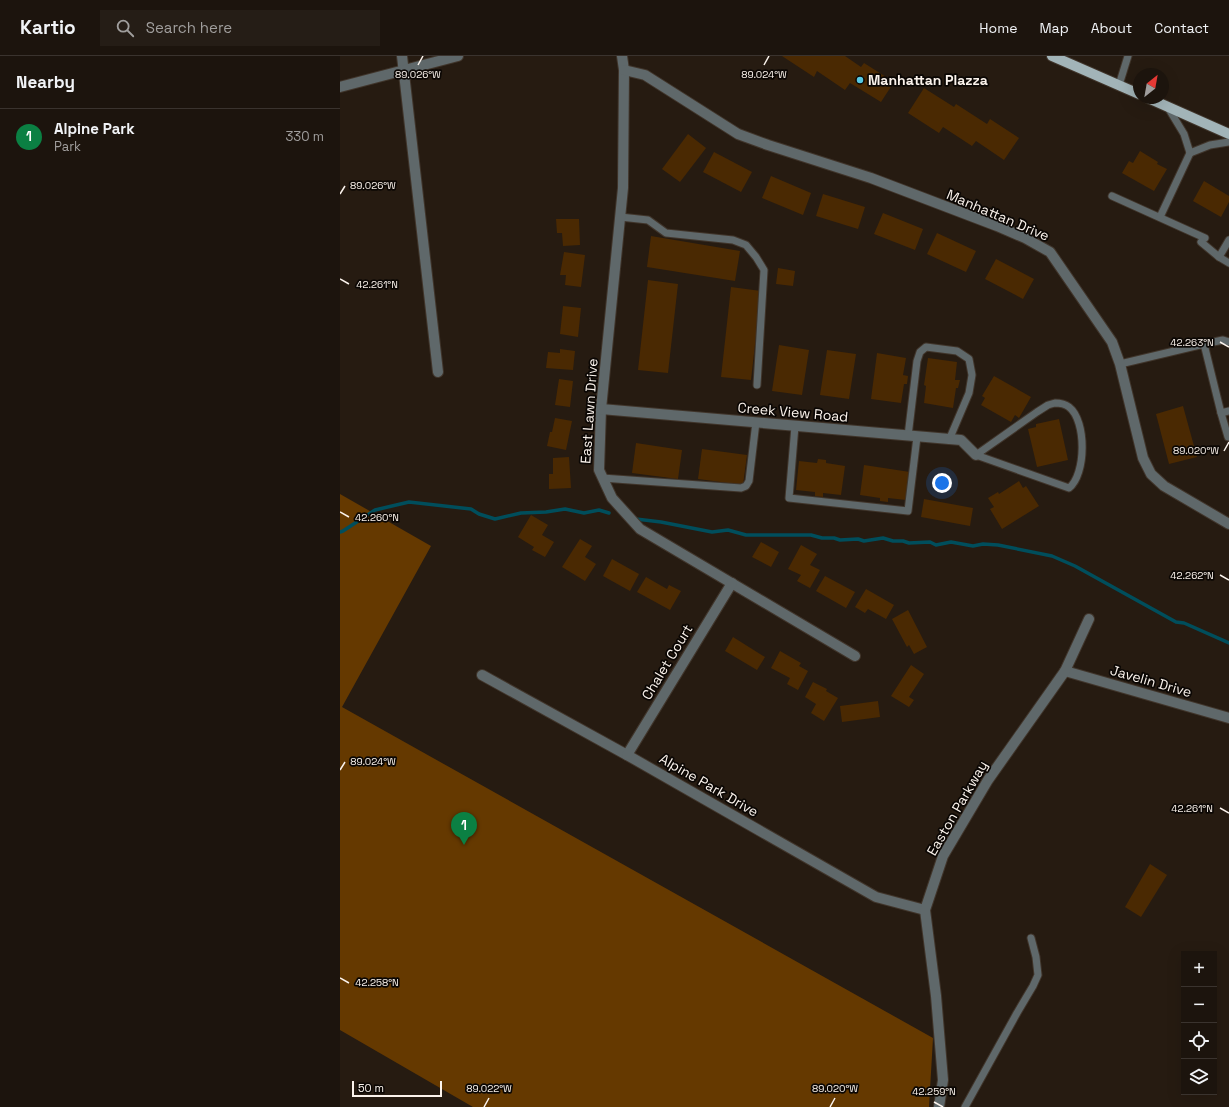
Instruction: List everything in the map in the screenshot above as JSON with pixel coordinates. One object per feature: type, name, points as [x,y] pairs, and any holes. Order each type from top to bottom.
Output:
[{"type":"main road","points":[[1057,57],[1133,91]]},
{"type":"main road","points":[[1162,104],[1229,134]]},
{"type":"street","points":[[402,56],[438,372]]},
{"type":"street","points":[[340,87],[458,56]]},
{"type":"street","name":"East Lawn Drive","points":[[622,56],[624,70],[623,188],[601,409],[599,470],[602,478],[612,498],[640,529],[855,656]]},
{"type":"street","name":"Manhattan Drive","points":[[624,70],[645,75],[738,134],[871,178],[997,226],[1025,238],[1050,252],[1112,342],[1120,364],[1143,458],[1151,474],[1164,486],[1229,524]]},
{"type":"street","name":"Creek View Road","points":[[601,409],[961,440],[976,455]]},
{"type":"street","name":"Chalet Court","points":[[627,755],[732,583]]},
{"type":"street","name":"Easton Parkway","points":[[939,1107],[943,1080],[936,996],[925,910],[943,856],[988,780],[1065,671],[1089,618]]},
{"type":"street","name":"Javelin Drive","points":[[1065,671],[1229,718]]},
{"type":"street","name":"Alpine Park Drive","points":[[482,675],[627,755],[876,897],[925,910]]},
{"type":"lane","points":[[1119,85],[1128,56]]},
{"type":"lane","points":[[1160,217],[1190,153],[1184,134],[1167,106]]},
{"type":"lane","points":[[1190,153],[1210,145],[1229,142]]},
{"type":"lane","points":[[1112,196],[1160,217],[1203,240],[1219,257],[1229,263]]},
{"type":"lane","points":[[620,217],[648,220],[666,232],[733,240],[746,245],[756,257],[764,270],[757,385]]},
{"type":"lane","points":[[1219,257],[1229,240]]},
{"type":"lane","points":[[1120,364],[1223,340],[1229,342]]},
{"type":"lane","points":[[1204,344],[1221,413],[1229,437]]},
{"type":"lane","points":[[795,426],[789,498],[908,511],[917,361],[920,352],[926,347],[957,351],[969,359],[972,375],[969,393],[949,440]]},
{"type":"lane","points":[[1055,402],[1070,407],[1082,432],[1083,448],[1081,460],[1077,476],[1070,488],[976,455],[1048,404],[1055,402]]},
{"type":"lane","points":[[1221,413],[1229,411]]},
{"type":"lane","points":[[602,478],[741,488],[746,486],[749,481],[756,422]]},
{"type":"lane","points":[[966,1107],[1038,975],[1036,957],[1031,938]]},
{"type":"shaded area","points":[[340,494],[431,546],[342,707],[933,1038],[929,1107],[473,1107],[340,1030]]},
{"type":"building","name":"Manhattan Plazza","points":[[782,56],[845,56],[861,67],[864,63],[894,82],[881,102],[850,83],[845,90],[817,71],[814,77]]},
{"type":"building","points":[[924,88],[954,107],[956,104],[987,124],[990,119],[1019,138],[1004,160],[976,141],[972,146],[943,127],[939,133],[908,113]]},
{"type":"building","points":[[688,134],[706,148],[680,182],[662,169]]},
{"type":"building","points":[[1140,151],[1158,162],[1157,164],[1167,169],[1154,191],[1122,173],[1129,161],[1133,163]]},
{"type":"building","points":[[714,152],[752,172],[741,192],[703,172]]},
{"type":"building","points":[[771,176],[811,193],[803,215],[762,198]]},
{"type":"building","points":[[1204,181],[1229,196],[1229,202],[1221,217],[1193,201]]},
{"type":"building","points":[[823,194],[865,207],[858,229],[816,216]]},
{"type":"building","points":[[883,213],[923,229],[915,250],[874,234]]},
{"type":"building","points":[[556,219],[579,219],[580,245],[563,246],[562,233],[557,233]]},
{"type":"building","points":[[937,233],[976,251],[966,272],[927,254]]},
{"type":"building","points":[[651,236],[740,251],[735,281],[647,267]]},
{"type":"building","points":[[564,252],[585,255],[581,287],[565,285],[566,275],[560,275]]},
{"type":"building","points":[[996,259],[1034,279],[1023,299],[985,279]]},
{"type":"building","points":[[778,268],[795,271],[793,286],[776,284]]},
{"type":"building","points":[[648,280],[678,284],[668,373],[638,370]]},
{"type":"building","points":[[731,287],[761,291],[751,380],[721,377]]},
{"type":"building","points":[[563,306],[581,308],[578,337],[560,334]]},
{"type":"building","points":[[779,345],[809,350],[802,395],[772,391]]},
{"type":"building","points":[[560,349],[575,351],[573,370],[546,368],[548,352],[560,353]]},
{"type":"building","points":[[827,350],[856,354],[849,399],[820,395]]},
{"type":"building","points":[[877,353],[906,358],[903,375],[908,376],[907,384],[904,384],[901,403],[871,399]]},
{"type":"building","points":[[928,358],[957,362],[955,380],[960,380],[958,388],[956,388],[953,408],[924,403],[926,386],[924,385]]},
{"type":"building","points":[[994,376],[1031,397],[1019,418],[1015,415],[1011,422],[981,405],[985,398],[982,396]]},
{"type":"building","points":[[559,379],[573,381],[570,407],[555,405]]},
{"type":"building","points":[[1183,406],[1197,457],[1169,464],[1156,414]]},
{"type":"building","points":[[555,418],[572,421],[566,450],[547,446]]},
{"type":"building","points":[[1059,419],[1068,460],[1037,467],[1028,429],[1036,427],[1036,424]]},
{"type":"building","points":[[636,443],[682,450],[678,479],[632,473]]},
{"type":"building","points":[[702,449],[747,455],[743,485],[698,479]]},
{"type":"building","points":[[569,457],[571,488],[549,489],[549,474],[553,474],[553,458]]},
{"type":"building","points":[[818,459],[826,460],[826,463],[845,466],[841,495],[823,493],[823,497],[815,496],[815,492],[796,490],[799,461],[817,463]]},
{"type":"building","points":[[864,465],[910,472],[906,500],[888,498],[888,502],[880,501],[880,498],[860,495]]},
{"type":"building","points":[[1019,481],[1023,488],[1026,486],[1039,506],[1002,529],[990,509],[994,507],[988,498],[998,492],[999,494]]},
{"type":"building","points":[[924,499],[973,508],[970,526],[921,517]]},
{"type":"building","points":[[531,515],[548,525],[542,535],[554,542],[545,557],[532,550],[534,547],[518,537]]},
{"type":"building","points":[[580,539],[592,546],[585,557],[596,564],[585,581],[562,567]]},
{"type":"building","points":[[761,542],[779,552],[771,567],[752,557]]},
{"type":"building","points":[[801,545],[817,554],[810,565],[820,570],[810,588],[797,581],[801,575],[788,569]]},
{"type":"building","points":[[612,559],[639,574],[630,591],[603,576]]},
{"type":"building","points":[[825,576],[855,592],[846,608],[816,591]]},
{"type":"building","points":[[646,577],[667,589],[669,585],[681,591],[670,610],[637,592]]},
{"type":"building","points":[[866,589],[894,605],[886,619],[868,609],[865,613],[855,607]]},
{"type":"building","points":[[908,610],[927,647],[914,654],[909,645],[907,647],[892,619]]},
{"type":"building","points":[[733,637],[765,657],[757,670],[725,651]]},
{"type":"building","points":[[780,651],[801,663],[799,666],[808,671],[798,690],[787,684],[790,678],[771,668]]},
{"type":"building","points":[[911,665],[924,674],[909,697],[914,700],[909,707],[891,696]]},
{"type":"building","points":[[813,682],[827,689],[826,691],[838,698],[824,721],[811,713],[816,704],[805,697]]},
{"type":"building","points":[[878,701],[880,717],[842,722],[840,706]]},
{"type":"building","points":[[1150,864],[1167,875],[1141,917],[1125,907]]},
{"type":"waterway","points":[[340,532],[375,510],[409,502],[471,509],[479,514],[495,519],[521,513],[546,512],[565,509],[584,513],[599,510],[609,513]]},
{"type":"waterway","points":[[636,519],[661,522],[712,532],[728,530],[746,535],[811,535],[822,538],[834,538],[840,540],[858,539],[864,541],[883,538],[909,543],[930,542],[936,545],[951,542],[973,546],[983,544],[998,545],[1052,556],[1075,566],[1176,622],[1184,623],[1229,643]]},
{"type":"place","name":"Manhattan Plazza","points":[[860,80]]},
{"type":"place","name":"Alpine Park","points":[[464,845]]}]
